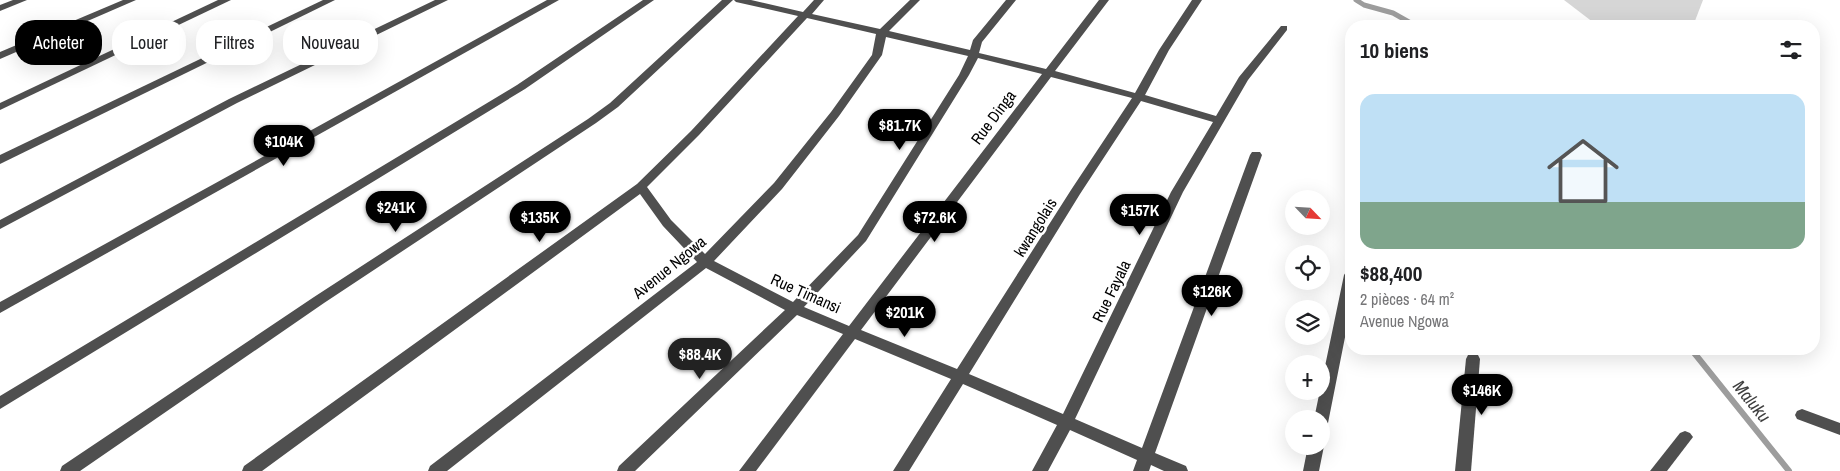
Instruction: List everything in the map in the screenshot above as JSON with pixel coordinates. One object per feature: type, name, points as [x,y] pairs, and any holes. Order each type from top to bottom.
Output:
[{"type":"street","points":[[0,8],[22,0]]},
{"type":"street","points":[[0,56],[131,0]]},
{"type":"street","points":[[0,107],[226,0]]},
{"type":"street","points":[[0,160],[330,0]]},
{"type":"street","points":[[0,225],[224,106],[443,0]]},
{"type":"street","points":[[0,308],[554,0]]},
{"type":"street","points":[[0,403],[521,87],[649,0]]},
{"type":"street","points":[[68,471],[319,300],[607,111],[728,0]]},
{"type":"street","points":[[740,0],[1047,72],[1139,96],[1219,120]]},
{"type":"street","points":[[250,471],[641,187],[695,133],[819,0]]},
{"type":"street","name":"Avenue Ngowa","points":[[436,471],[705,262],[778,186],[835,114],[876,55],[880,46],[881,34],[914,0]]},
{"type":"street","points":[[625,471],[794,310],[862,238],[964,75],[983,34],[1011,0]]},
{"type":"street","name":"Rue Dinga","points":[[747,471],[1047,72],[1104,0]]},
{"type":"street","name":"kwangolais","points":[[900,471],[1139,96],[1164,50],[1196,0]]},
{"type":"street","name":"Rue Fayala","points":[[1040,471],[1066,423],[1177,192],[1247,73],[1284,28]]},
{"type":"street","points":[[1141,471],[1256,155]]},
{"type":"street","name":"Rue Timansi","points":[[641,187],[667,223],[705,262],[794,310],[959,376],[1180,471]]},
{"type":"street","points":[[1324,410],[1345,305]]},
{"type":"street","points":[[1463,471],[1473,359]]},
{"type":"street","points":[[1802,415],[1840,429]]},
{"type":"street","points":[[1658,471],[1685,436]]},
{"type":"street","points":[[1311,471],[1314,455]]},
{"type":"shaded area","points":[[1564,0],[1703,0],[1695,20],[1590,20]]},
{"type":"waterway","name":"Maluku","points":[[1356,0],[1364,5],[1393,13],[1405,20]]},
{"type":"waterway","name":"Maluku","points":[[1696,355],[1789,471]]}]
